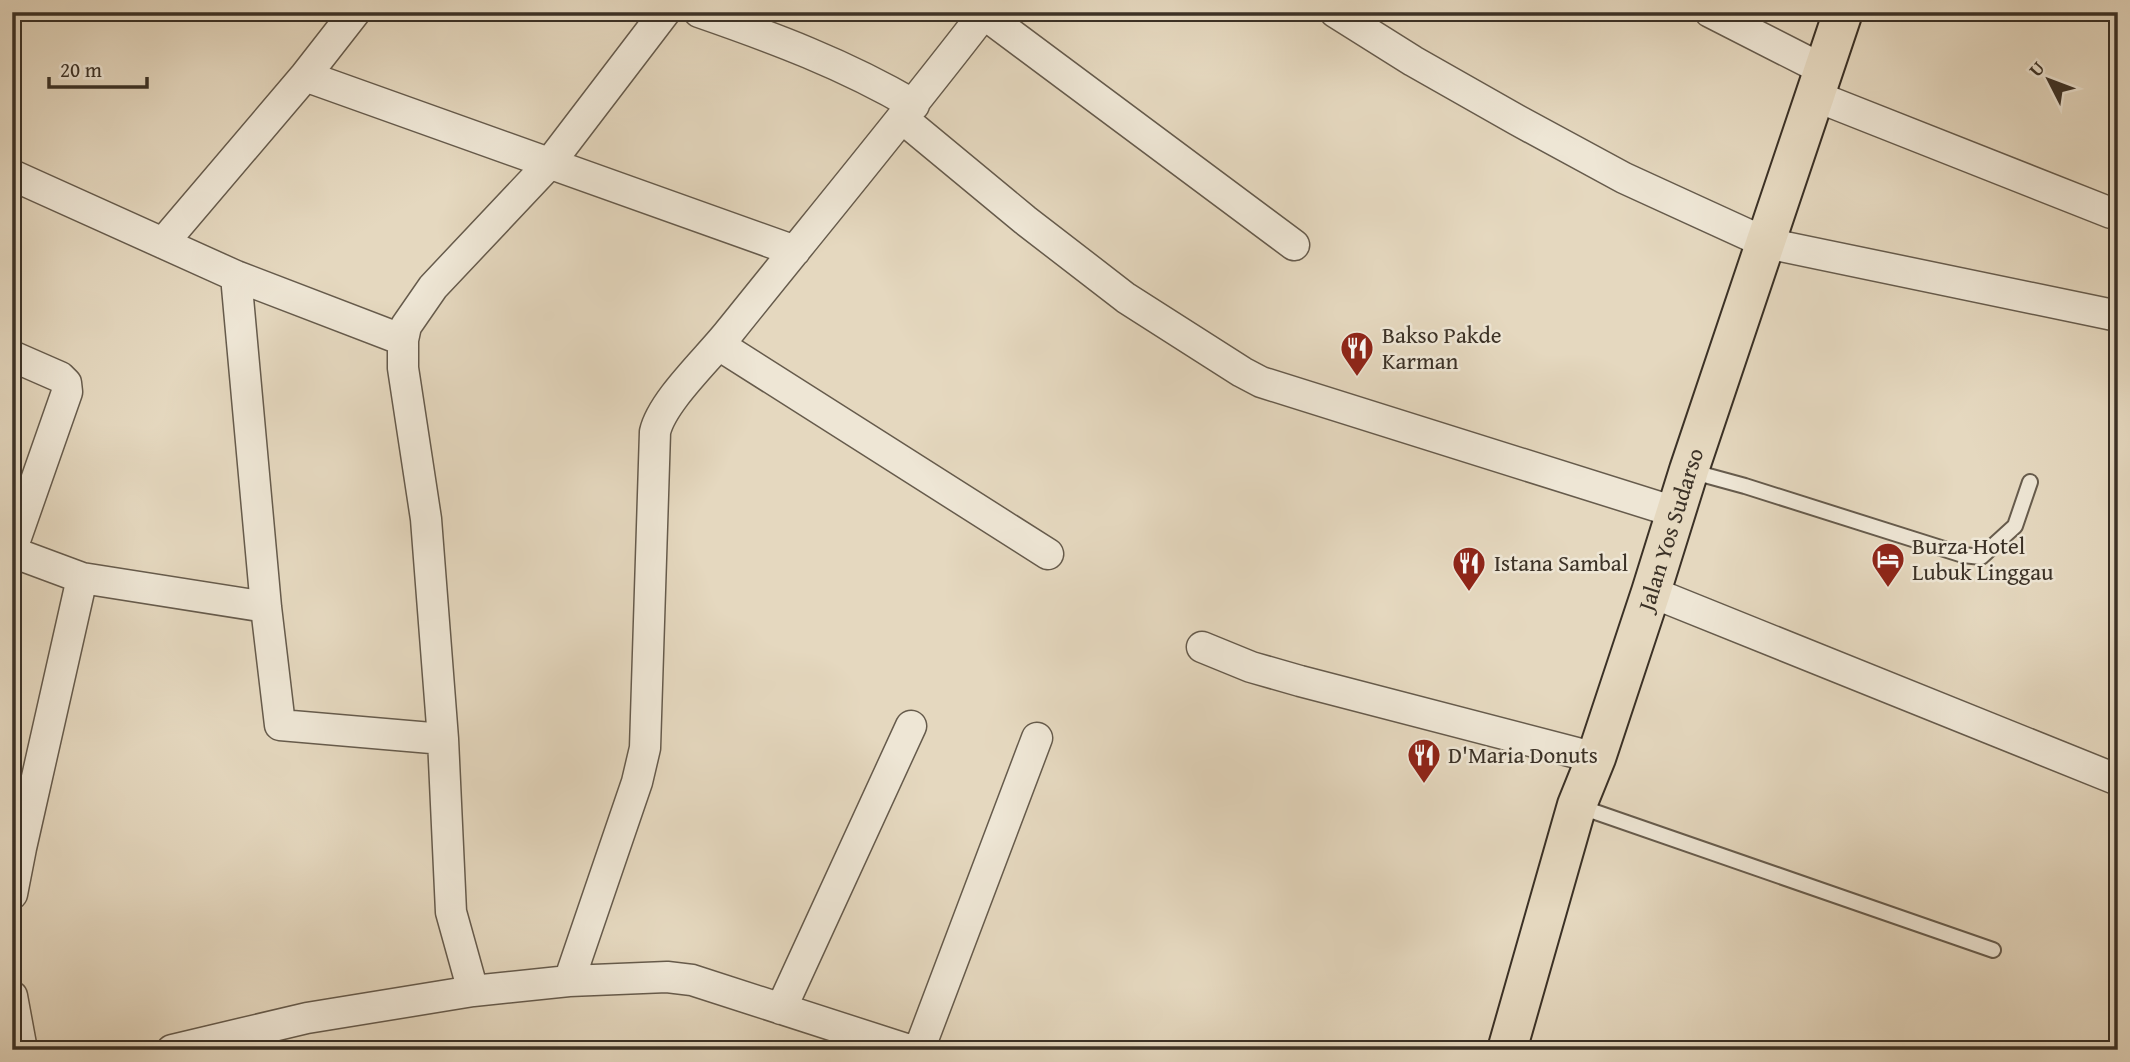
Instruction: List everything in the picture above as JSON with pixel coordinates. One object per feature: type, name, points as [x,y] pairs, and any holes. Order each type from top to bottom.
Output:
[{"type":"highway","name":"Jalan Yos Sudarso","points":[[1507,1050],[1577,806],[1596,758],[1675,512],[1843,12]]},
{"type":"street","points":[[163,243],[305,76],[355,12]]},
{"type":"street","points":[[473,991],[451,912],[443,739],[426,519],[403,368],[403,340],[407,326],[433,287],[549,164],[665,12]]},
{"type":"street","points":[[699,12],[779,39],[888,90],[1024,220],[1126,298],[1261,382],[1675,512]]},
{"type":"street","points":[[1335,12],[1413,61],[1624,178],[1766,243],[2118,316]]},
{"type":"street","points":[[1710,12],[1819,83],[2111,213]]},
{"type":"street","points":[[569,981],[644,756],[657,421],[664,408],[719,345],[908,112],[984,13],[1294,245]]},
{"type":"street","points":[[305,76],[795,251]]},
{"type":"street","points":[[12,175],[236,276],[403,340]]},
{"type":"street","points":[[236,276],[280,725],[443,739]]},
{"type":"street","points":[[719,345],[1048,554]]},
{"type":"street","points":[[12,356],[60,377],[66,383],[67,392],[12,551],[82,578],[267,607]]},
{"type":"street","points":[[12,894],[17,846],[82,578]]},
{"type":"street","points":[[1651,592],[2118,780]]},
{"type":"street","points":[[1202,647],[1251,667],[1300,681],[1596,758]]},
{"type":"street","points":[[781,1009],[911,726]]},
{"type":"street","points":[[919,1050],[1037,738]]},
{"type":"street","points":[[172,1050],[307,1018],[473,991],[569,981],[667,977],[692,980],[909,1050]]},
{"type":"street","points":[[12,996],[22,1050]]},
{"type":"lane","points":[[1689,470],[1963,555],[1982,558],[2015,526],[2030,482]]},
{"type":"lane","points":[[1577,806],[1993,950]]},
{"type":"place","name":"Bakso Pakde Karman","points":[[1357,378]]},
{"type":"place","name":"Burza Hotel Lubuk Linggau","points":[[1888,589]]},
{"type":"place","name":"Istana Sambal","points":[[1469,593]]},
{"type":"place","name":"D'Maria Donuts","points":[[1424,785]]}]
